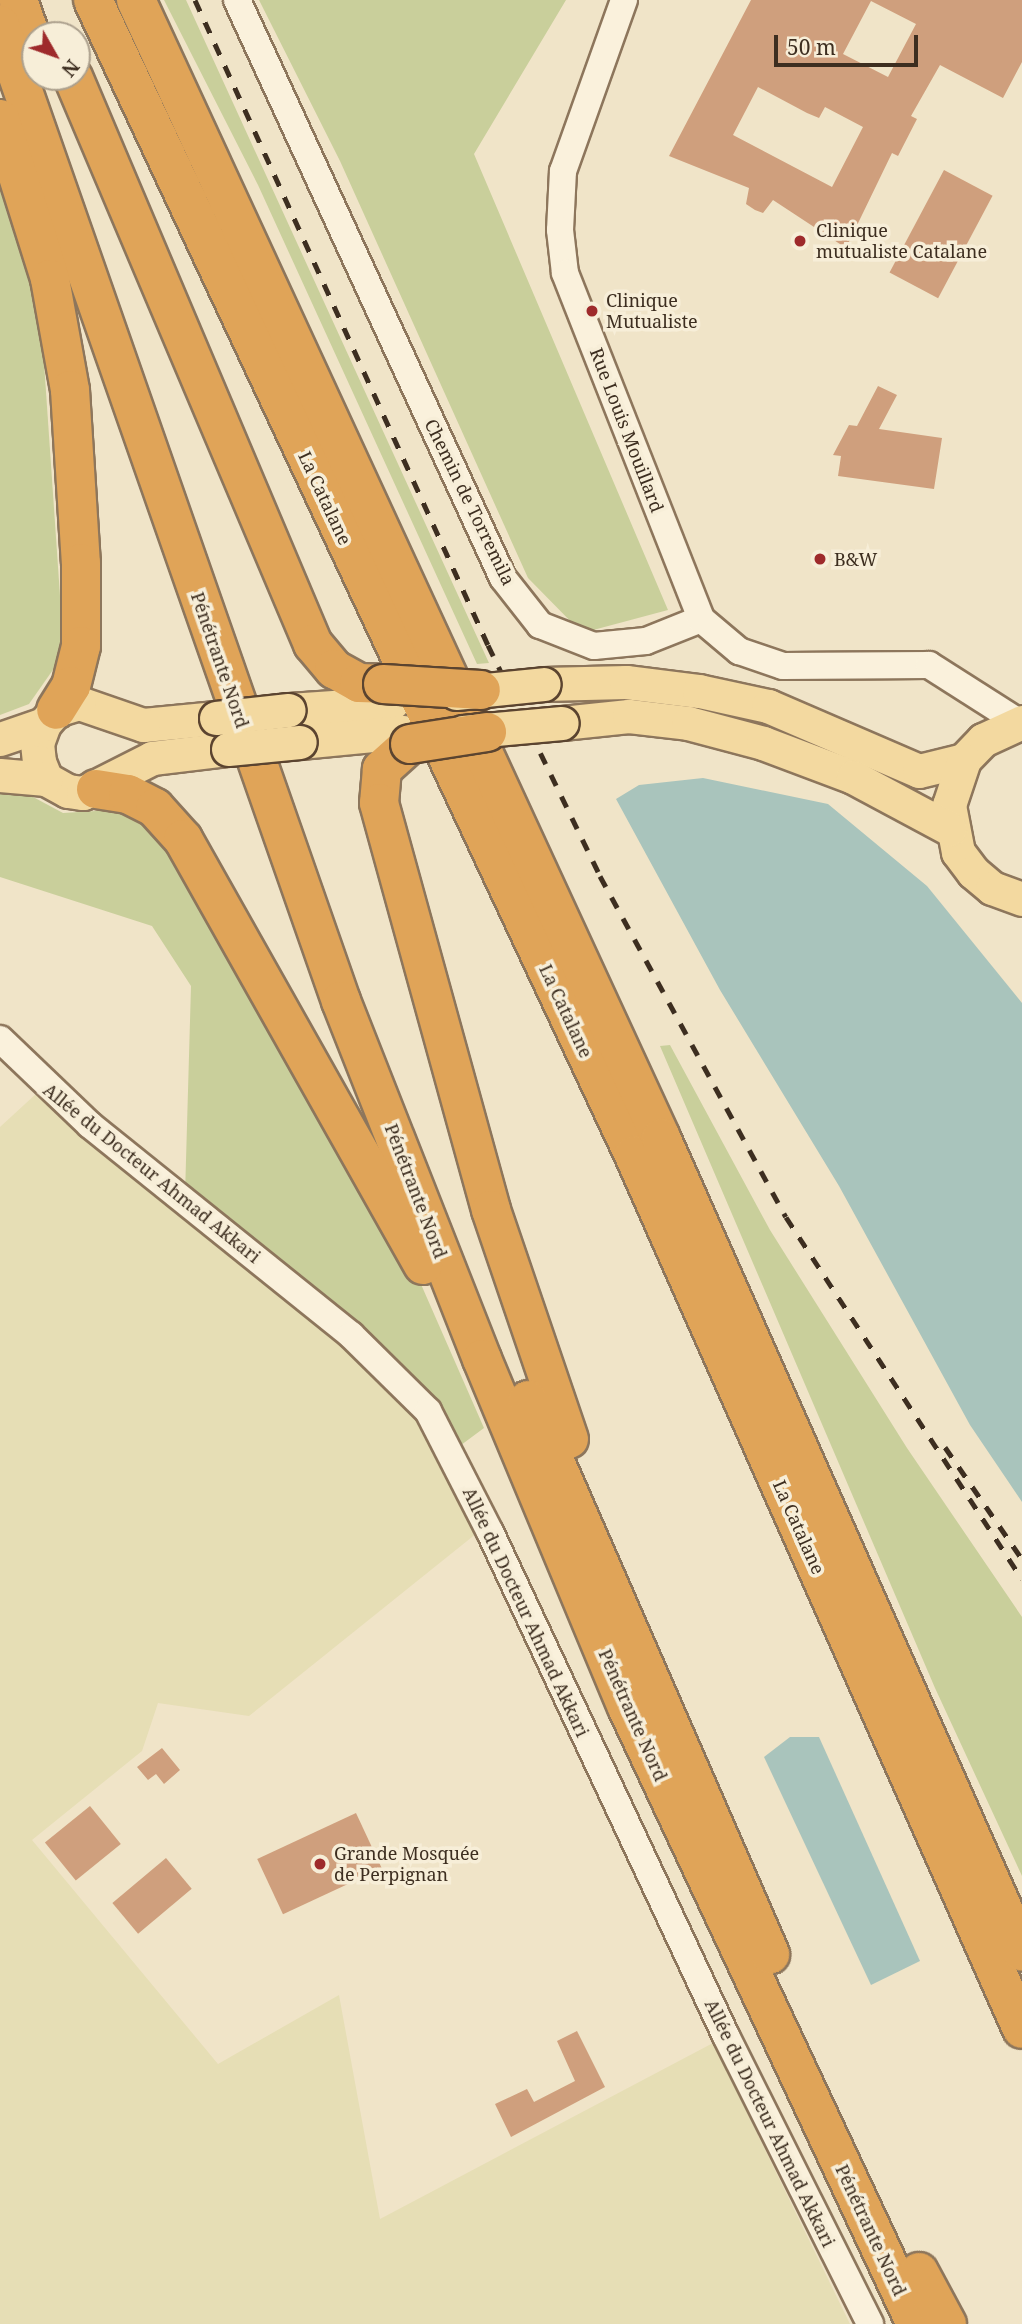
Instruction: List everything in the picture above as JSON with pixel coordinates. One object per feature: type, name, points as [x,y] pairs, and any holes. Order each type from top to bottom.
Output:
[{"type":"highway","points":[[18,0],[25,21]]},
{"type":"highway","points":[[41,0],[50,21]]},
{"type":"highway","name":"La Catalane","points":[[93,0],[634,1155],[1022,2029]]},
{"type":"highway","name":"La Catalane","points":[[136,0],[661,1138],[1022,1952]]},
{"type":"highway","name":"Pénétrante Nord","points":[[0,25],[341,1001],[482,1359],[627,1707],[916,2324]]},
{"type":"highway","name":"Pénétrante Nord","points":[[50,91],[245,657],[367,992],[506,1350],[807,2039],[945,2324]]},
{"type":"highway","points":[[79,91],[313,644],[334,668],[359,683],[397,716],[487,732]]},
{"type":"highway","points":[[0,119],[50,279],[70,390],[81,563],[81,646],[71,686],[50,717]]},
{"type":"highway","points":[[397,716],[481,690]]},
{"type":"highway","points":[[397,716],[382,769],[379,803],[491,1210],[610,1558],[807,2039]]},
{"type":"highway","points":[[96,789],[128,794],[155,808],[183,839],[422,1262],[627,1707]]},
{"type":"main road","points":[[481,690],[544,684],[626,682],[699,691],[768,706],[919,771],[973,750],[1021,722]]},
{"type":"main road","points":[[0,739],[79,703],[143,725],[289,710],[397,716]]},
{"type":"main road","points":[[0,775],[46,779],[68,791],[96,789],[130,765],[152,758],[300,742],[397,716]]},
{"type":"main road","points":[[487,732],[629,716],[688,723],[763,743],[853,777],[950,829]]},
{"type":"main road","points":[[46,779],[37,743],[50,717]]},
{"type":"main road","points":[[973,750],[953,781],[950,829],[958,852],[973,872],[1020,900]]},
{"type":"street","name":"Chemin de Torremila","points":[[237,0],[503,578],[540,625],[594,646],[646,641],[701,619]]},
{"type":"street","name":"Rue Louis Mouillard","points":[[624,0],[563,171],[558,210],[561,241],[565,273],[701,619]]},
{"type":"street","points":[[701,619],[739,651],[783,666],[929,665],[966,685],[992,709],[1021,722]]},
{"type":"street","points":[[966,685],[973,750]]},
{"type":"street","name":"Allée du Docteur Ahmad Akkari","points":[[0,1039],[90,1125],[351,1335],[428,1411],[484,1521],[721,2024],[870,2324]]},
{"type":"shaded area","points":[[37,1093],[319,1320],[417,1412],[477,1533],[249,1716],[158,1703],[142,1751],[32,1840],[218,2064],[339,1995],[380,2219],[713,2043],[850,2324],[0,2324],[0,1127]]},
{"type":"green space","points":[[164,0],[186,0],[489,663],[477,664],[258,185]]},
{"type":"green space","points":[[259,0],[566,0],[474,154],[668,610],[582,633],[528,578],[340,161]]},
{"type":"green space","points":[[0,181],[41,319],[64,654],[29,704],[0,715]]},
{"type":"green space","points":[[0,790],[20,790],[63,813],[128,809],[150,821],[413,1266],[484,1428],[457,1448],[185,1195],[191,986],[152,926],[0,877]]},
{"type":"green space","points":[[670,1045],[770,1230],[907,1448],[1022,1617],[1022,1876],[935,1688],[660,1046]]},
{"type":"water","points":[[703,778],[828,804],[927,886],[1022,1003],[1022,1502],[970,1425],[839,1186],[720,990],[616,799],[639,785]]},
{"type":"water","points":[[790,1737],[819,1737],[920,1961],[871,1985],[764,1757]]},
{"type":"building","points":[[751,0],[1022,0],[1022,62],[1003,98],[940,65],[911,116],[917,119],[898,156],[892,153],[846,248],[773,200],[763,213],[755,210],[746,204],[749,188],[669,156]],"holes":[[[871,1],[916,24],[888,77],[843,54]],[[758,87],[819,118],[825,107],[863,127],[832,187],[733,135]]]},
{"type":"building","points":[[944,170],[993,196],[938,298],[890,272]]},
{"type":"building","points":[[878,386],[897,395],[879,429],[942,438],[934,489],[838,476],[841,456],[833,455],[849,425],[857,426]]},
{"type":"building","points":[[162,1748],[180,1770],[164,1784],[156,1774],[148,1780],[137,1767]]},
{"type":"building","points":[[90,1806],[121,1844],[76,1881],[45,1843]]},
{"type":"building","name":"Grande Mosquée de Perpignan","points":[[356,1813],[382,1868],[283,1914],[257,1859]]},
{"type":"building","points":[[166,1858],[192,1889],[138,1934],[112,1903]]},
{"type":"building","points":[[577,2031],[605,2087],[511,2137],[495,2104],[527,2089],[534,2102],[575,2081],[557,2041]]},
{"type":"railway","points":[[195,0],[488,645],[600,876],[786,1217],[1022,1579]]},
{"type":"railway","points":[[945,1447],[1022,1559]]},
{"type":"place","name":"Clinique mutualiste Catalane","points":[[800,241]]},
{"type":"place","name":"Clinique Mutualiste","points":[[592,311]]},
{"type":"place","name":"B&W","points":[[820,559]]},
{"type":"place","name":"Grande Mosquée de Perpignan","points":[[320,1864]]}]
